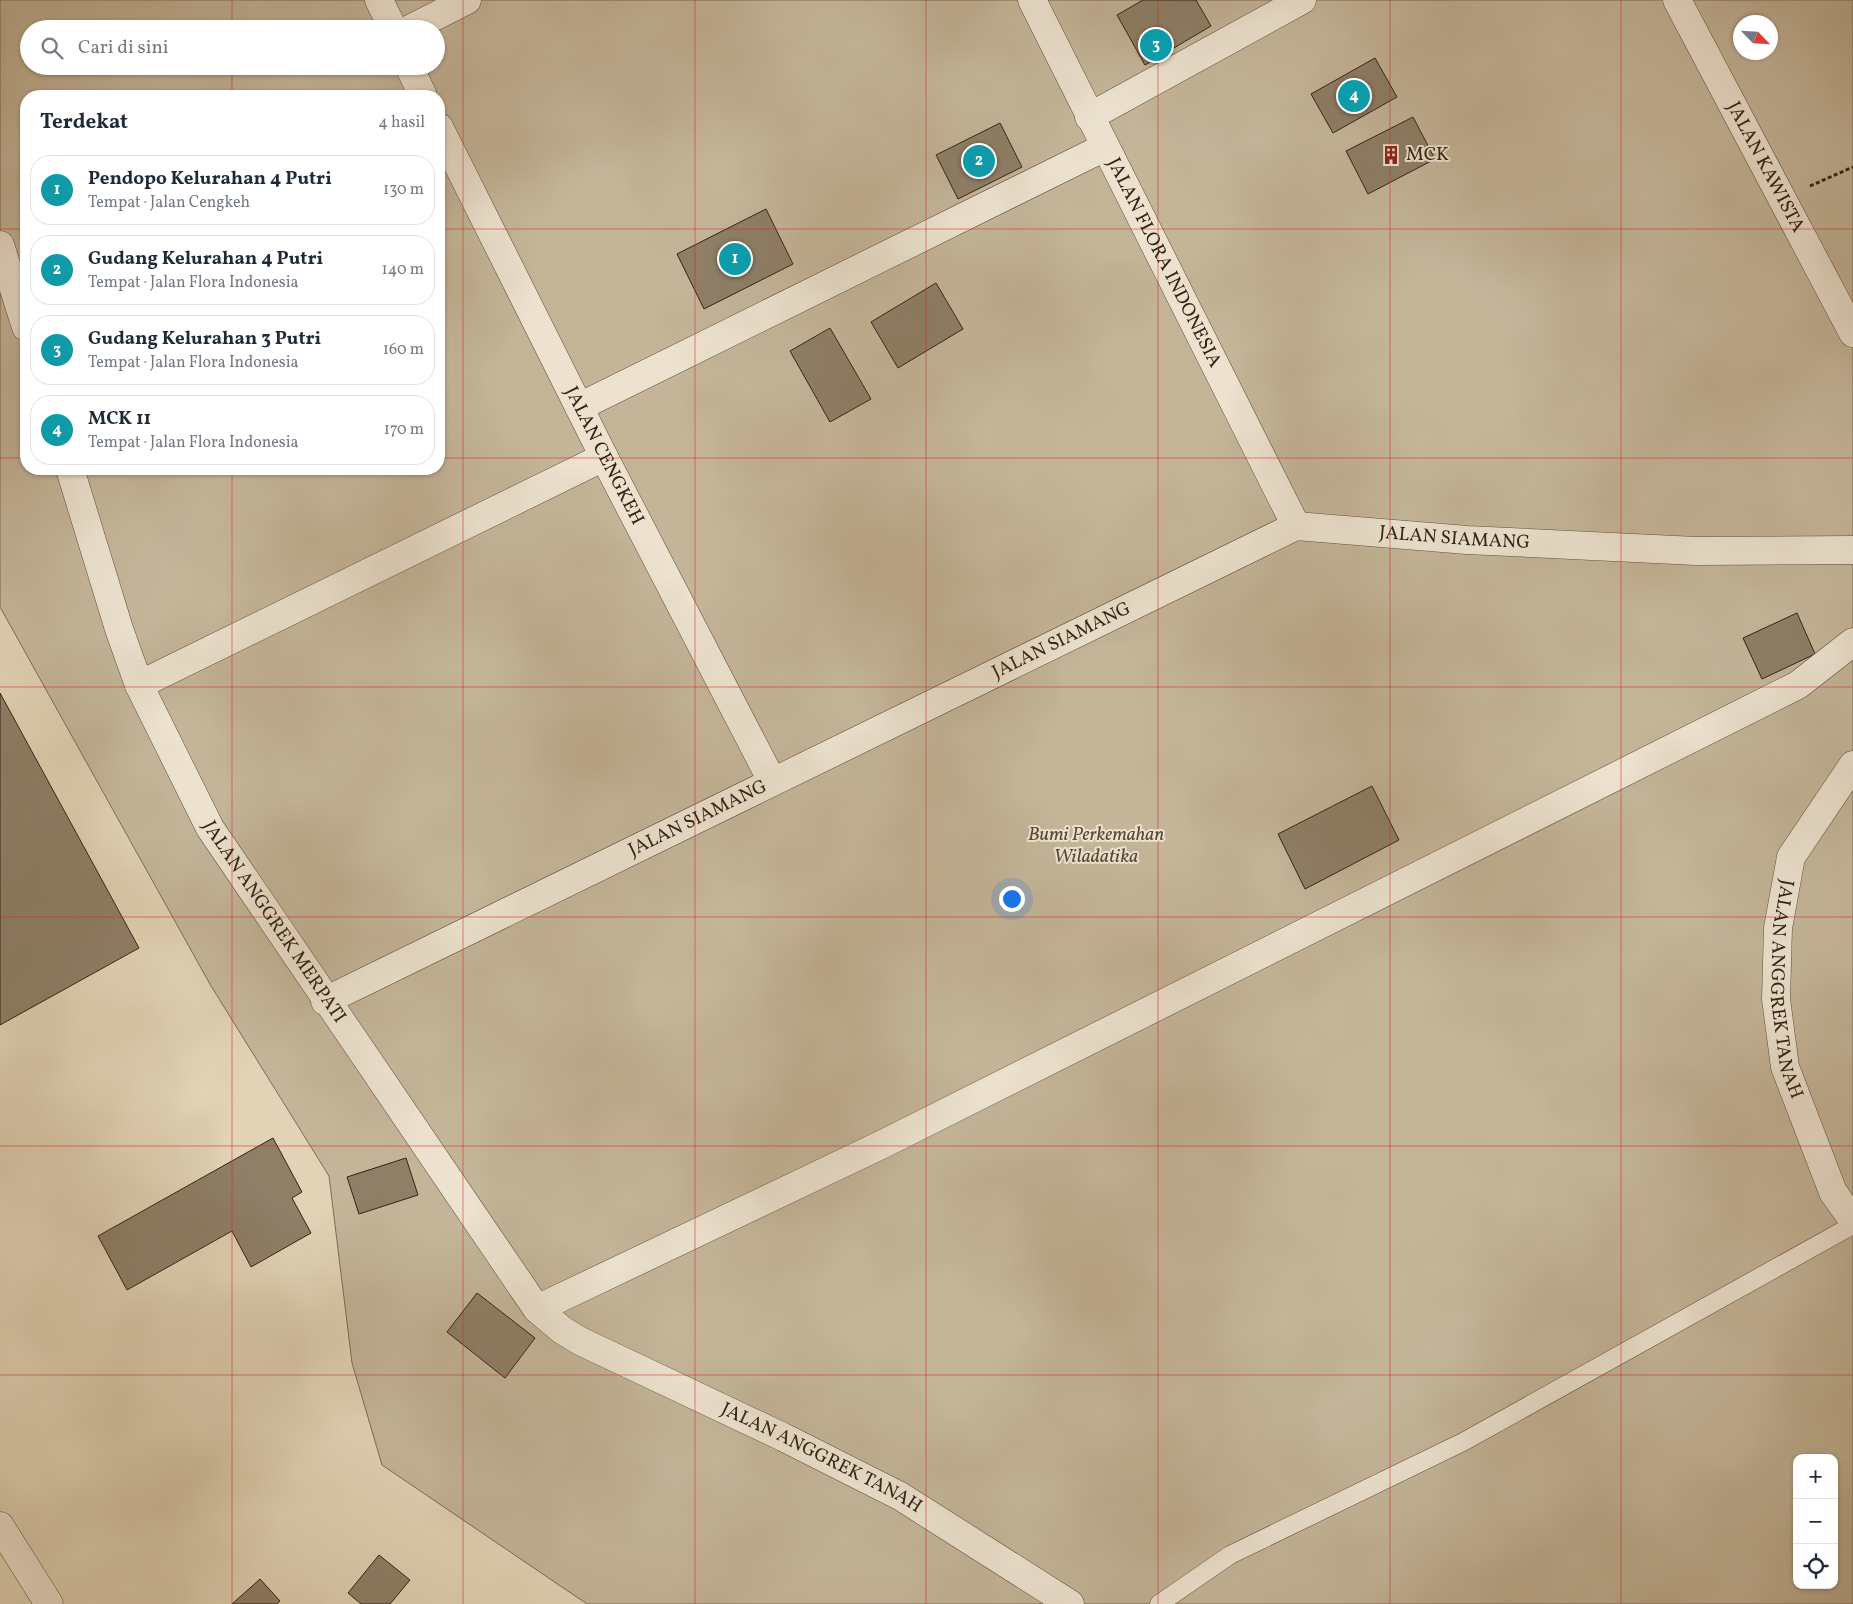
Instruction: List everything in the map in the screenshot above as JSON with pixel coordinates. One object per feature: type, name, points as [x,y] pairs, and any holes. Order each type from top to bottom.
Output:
[{"type":"street","points":[[379,0],[389,20]]},
{"type":"street","points":[[428,20],[468,0]]},
{"type":"street","name":"JALAN FLORA INDONESIA","points":[[1032,0],[1089,117],[1296,526]]},
{"type":"street","points":[[1089,117],[1302,0]]},
{"type":"street","name":"JALAN KAWISTA","points":[[1676,0],[1783,198],[1853,334]]},
{"type":"street","points":[[413,75],[420,90]]},
{"type":"street","name":"JALAN CENGKEH","points":[[445,139],[604,457],[772,781]]},
{"type":"street","points":[[580,407],[1105,147]]},
{"type":"street","points":[[0,244],[20,308]]},
{"type":"street","points":[[139,685],[604,457]]},
{"type":"street","name":"JALAN ANGGREK MERPATI","points":[[72,475],[119,629],[139,685],[210,828],[325,1000],[537,1309],[562,1330]]},
{"type":"street","name":"JALAN SIAMANG","points":[[325,1000],[1296,526],[1467,540],[1696,551],[1853,550]]},
{"type":"street","points":[[537,1309],[892,1139],[1789,690],[1853,642]]},
{"type":"street","name":"JALAN ANGGREK TANAH","points":[[1853,765],[1790,857],[1778,928],[1776,999],[1785,1067],[1833,1192],[1853,1220]]},
{"type":"street","name":"JALAN ANGGREK TANAH","points":[[562,1330],[595,1348],[783,1437],[900,1496],[1070,1604]]},
{"type":"street","points":[[0,1526],[49,1604]]},
{"type":"lane","points":[[1159,1604],[1230,1555],[1463,1442],[1853,1225]]},
{"type":"path","points":[[1783,198],[1853,167]]},
{"type":"green space","name":"Bumi Perkemahan Wiladatika","points":[[0,0],[1853,0],[1853,1604],[587,1604],[382,1465],[352,1363],[329,1176],[211,986],[0,607]]},
{"type":"building","points":[[1143,0],[1196,0],[1211,26],[1145,65],[1117,15]]},
{"type":"building","points":[[1375,58],[1397,97],[1333,133],[1311,94]]},
{"type":"building","name":"MCK","points":[[1413,117],[1435,159],[1368,194],[1346,151]]},
{"type":"building","points":[[1000,123],[1022,167],[958,199],[936,155]]},
{"type":"building","points":[[766,209],[793,264],[704,309],[677,254]]},
{"type":"building","points":[[936,283],[963,329],[898,368],[871,322]]},
{"type":"building","points":[[830,328],[871,399],[830,422],[790,351]]},
{"type":"building","points":[[1797,613],[1815,654],[1762,679],[1743,638]]},
{"type":"building","points":[[0,693],[139,948],[0,1025]]},
{"type":"building","points":[[1372,786],[1399,840],[1305,889],[1278,834]]},
{"type":"building","points":[[273,1138],[302,1192],[292,1198],[311,1233],[251,1267],[232,1231],[127,1290],[98,1236]]},
{"type":"building","points":[[406,1158],[418,1195],[359,1214],[347,1177]]},
{"type":"building","points":[[477,1293],[535,1338],[505,1378],[447,1332]]},
{"type":"building","points":[[379,1555],[410,1580],[390,1604],[361,1604],[348,1593]]},
{"type":"building","points":[[260,1579],[280,1601],[277,1604],[232,1604]]},
{"type":"place","name":"Gudang Kelurahan 3 Putri","points":[[1156,45]]},
{"type":"place","name":"MCK 11","points":[[1354,96]]},
{"type":"place","name":"MCK","points":[[1391,155]]},
{"type":"place","name":"Gudang Kelurahan 4 Putri","points":[[979,161]]},
{"type":"place","name":"Pendopo Kelurahan 4 Putri","points":[[735,259]]}]
